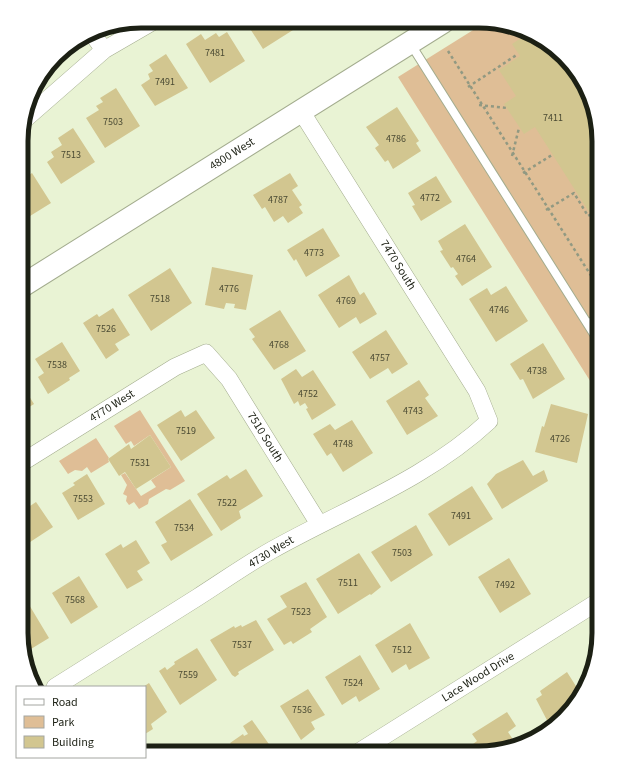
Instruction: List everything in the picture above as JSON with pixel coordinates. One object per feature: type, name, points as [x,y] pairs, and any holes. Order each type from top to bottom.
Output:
[{"type":"main road","name":"4800 West","points":[[28,282],[434,28]]},
{"type":"street","points":[[32,113],[104,50],[142,28]]},
{"type":"street","points":[[96,38],[104,50]]},
{"type":"street","name":"7470 South","points":[[301,111],[477,391],[489,421]]},
{"type":"street","name":"4770 West","points":[[28,460],[174,367],[206,353]]},
{"type":"street","name":"7510 South","points":[[206,353],[229,379],[319,524]]},
{"type":"street","name":"4730 West","points":[[57,686],[268,553],[319,524],[368,502],[404,481],[467,441],[489,421]]},
{"type":"street","name":"Lace Wood Drive","points":[[368,746],[592,605]]},
{"type":"lane","points":[[410,43],[592,331]]},
{"type":"lane","points":[[588,324],[592,321]]},
{"type":"path","points":[[448,51],[469,87],[592,277]]},
{"type":"path","points":[[469,87],[518,54]]},
{"type":"path","points":[[481,105],[507,108]]},
{"type":"path","points":[[512,154],[520,128]]},
{"type":"path","points":[[524,173],[552,155]]},
{"type":"path","points":[[547,209],[574,193],[588,216],[592,214]]},
{"type":"green space","points":[[476,28],[479,28],[508,32],[536,43],[559,61],[577,84],[588,112],[592,141],[592,384],[398,77]]},
{"type":"green space","points":[[140,410],[185,481],[170,490],[166,489],[149,499],[148,504],[139,509],[134,502],[129,505],[126,501],[127,496],[123,494],[127,485],[121,475],[125,473],[141,496],[156,487],[151,480],[171,467],[150,435],[134,446],[131,441],[126,444],[114,426]]},
{"type":"green space","points":[[96,438],[109,458],[109,462],[91,473],[87,467],[82,471],[75,470],[68,474],[59,461]]},
{"type":"building","points":[[250,28],[292,28],[293,30],[263,49]]},
{"type":"building","points":[[227,32],[245,61],[210,83],[186,44],[201,34],[205,40],[216,33],[219,37]]},
{"type":"building","points":[[522,37],[536,43],[559,61],[577,84],[588,112],[591,126],[592,210],[589,212],[535,127],[524,134],[504,104],[516,96],[499,70],[520,56],[512,44]]},
{"type":"building","points":[[166,54],[188,88],[155,106],[141,85],[150,79],[148,74],[153,71],[149,65]]},
{"type":"building","points":[[116,88],[140,126],[105,148],[86,118],[99,110],[96,106],[103,102],[100,98]]},
{"type":"building","points":[[397,107],[419,141],[416,143],[421,151],[393,169],[388,160],[385,162],[375,148],[379,145],[366,127]]},
{"type":"building","points":[[73,128],[95,162],[61,184],[47,162],[54,157],[51,152],[62,145],[58,138]]},
{"type":"building","points":[[32,173],[51,203],[28,217],[28,176]]},
{"type":"building","points":[[290,173],[298,186],[292,190],[302,205],[299,207],[303,213],[288,223],[283,216],[274,222],[265,207],[262,209],[253,195]]},
{"type":"building","points":[[436,176],[452,202],[421,221],[412,206],[415,205],[408,193]]},
{"type":"building","points":[[465,224],[492,267],[462,286],[455,276],[458,274],[453,267],[451,268],[440,251],[443,250],[438,241]]},
{"type":"building","points":[[323,228],[340,256],[306,277],[296,259],[294,261],[287,250]]},
{"type":"building","points":[[212,267],[253,275],[246,310],[234,308],[235,304],[226,303],[224,309],[205,305]]},
{"type":"building","points":[[170,268],[192,303],[151,331],[128,295]]},
{"type":"building","points":[[349,275],[360,295],[364,292],[377,314],[360,324],[356,317],[339,328],[318,295]]},
{"type":"building","points":[[506,286],[528,321],[496,342],[469,299],[487,288],[491,295]]},
{"type":"building","points":[[113,308],[130,335],[115,344],[119,350],[106,359],[83,323],[97,314],[99,317]]},
{"type":"building","points":[[280,310],[306,351],[274,370],[252,339],[255,337],[249,329]]},
{"type":"building","points":[[386,330],[408,364],[392,374],[388,368],[370,379],[352,352]]},
{"type":"building","points":[[62,342],[80,371],[69,378],[70,380],[48,394],[38,377],[44,373],[35,359]]},
{"type":"building","points":[[543,343],[565,379],[533,399],[523,379],[520,380],[510,364]]},
{"type":"building","points":[[296,369],[302,377],[313,370],[336,405],[312,420],[306,409],[308,408],[305,403],[300,406],[298,401],[294,404],[281,379]]},
{"type":"building","points":[[419,380],[429,395],[425,398],[438,416],[407,435],[386,401]]},
{"type":"building","points":[[28,394],[34,404],[28,408]]},
{"type":"building","points":[[551,404],[588,414],[577,463],[535,452],[542,426],[544,427]]},
{"type":"building","points":[[181,410],[185,417],[196,410],[215,438],[181,461],[157,425]]},
{"type":"building","points":[[352,420],[373,453],[343,472],[331,453],[327,456],[313,434],[330,424],[335,430]]},
{"type":"building","points":[[150,435],[171,467],[136,489],[125,472],[119,476],[108,459],[129,444],[131,449]]},
{"type":"building","points":[[523,460],[533,476],[544,470],[548,481],[502,509],[487,484],[496,474]]},
{"type":"building","points":[[246,469],[263,496],[239,511],[241,518],[221,531],[197,494],[227,475],[230,479]]},
{"type":"building","points":[[87,474],[105,504],[78,520],[62,493],[75,485],[73,483]]},
{"type":"building","points":[[472,486],[493,519],[449,546],[428,514]]},
{"type":"building","points":[[190,499],[213,535],[171,561],[161,545],[167,542],[155,522]]},
{"type":"building","points":[[36,502],[53,527],[28,543],[28,507]]},
{"type":"building","points":[[416,525],[433,555],[391,582],[371,552]]},
{"type":"building","points":[[136,540],[150,563],[137,571],[143,580],[127,589],[105,554],[121,544],[123,548]]},
{"type":"building","points":[[359,553],[381,587],[371,595],[370,594],[338,614],[316,579]]},
{"type":"building","points":[[509,558],[531,594],[500,613],[478,577]]},
{"type":"building","points":[[79,576],[98,607],[71,624],[52,593]]},
{"type":"building","points":[[306,582],[327,617],[310,629],[312,632],[293,644],[291,641],[284,645],[267,619],[287,607],[280,596]]},
{"type":"building","points":[[28,603],[49,638],[29,650]]},
{"type":"building","points":[[256,620],[274,650],[238,672],[239,674],[235,677],[232,675],[210,640],[234,626],[235,628],[241,625],[242,627]]},
{"type":"building","points":[[410,623],[430,658],[409,670],[406,664],[392,673],[375,645]]},
{"type":"building","points":[[197,648],[217,680],[180,705],[159,671],[165,667],[167,670],[175,664],[174,662]]},
{"type":"building","points":[[360,655],[380,689],[359,702],[356,696],[342,705],[325,677]]},
{"type":"building","points":[[567,672],[578,689],[569,702],[548,723],[536,699],[542,695],[540,691]]},
{"type":"building","points":[[149,683],[167,712],[151,724],[153,729],[146,733],[146,686],[144,686]]},
{"type":"building","points":[[308,689],[325,715],[311,722],[315,729],[301,740],[280,706]]},
{"type":"building","points":[[507,712],[516,726],[508,732],[513,740],[501,744],[474,746],[473,744],[477,741],[472,734]]},
{"type":"building","points":[[252,720],[270,746],[232,746],[230,743],[243,734],[244,736],[248,734],[243,726]]}]
